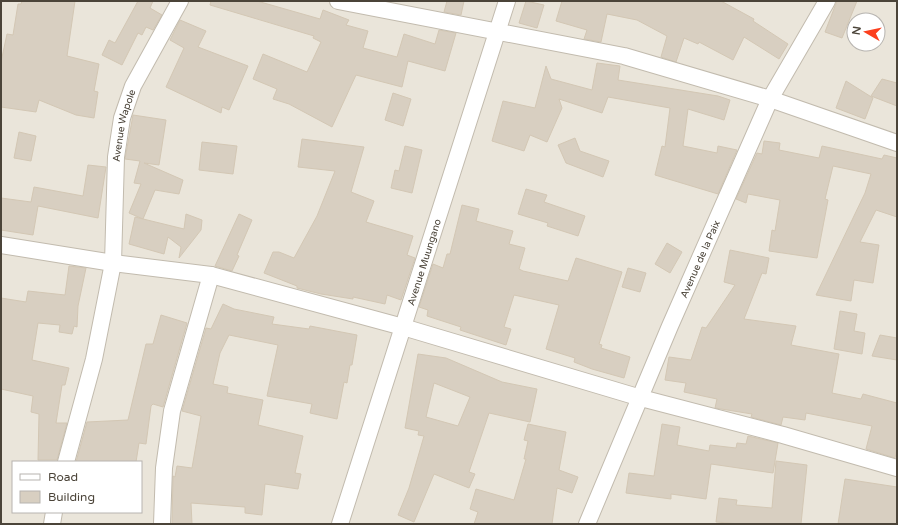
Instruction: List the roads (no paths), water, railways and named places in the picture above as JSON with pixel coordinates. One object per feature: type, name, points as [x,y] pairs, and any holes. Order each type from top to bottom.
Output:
[{"type":"street","name":"Avenue Wapole","points":[[66,461],[94,359],[113,263],[116,158],[122,118],[133,86],[180,1]]},
{"type":"street","points":[[338,1],[497,30],[624,56],[770,99],[897,143]]},
{"type":"street","name":"Avenue Muungano","points":[[340,524],[507,1]]},
{"type":"street","name":"Avenue de la Paix","points":[[587,524],[670,326],[770,99],[827,1]]},
{"type":"street","points":[[1,245],[113,263],[211,275],[403,327],[641,398],[783,435],[897,468]]},
{"type":"street","points":[[162,524],[164,468],[172,411],[211,275]]},
{"type":"street","points":[[52,524],[54,513]]}]
